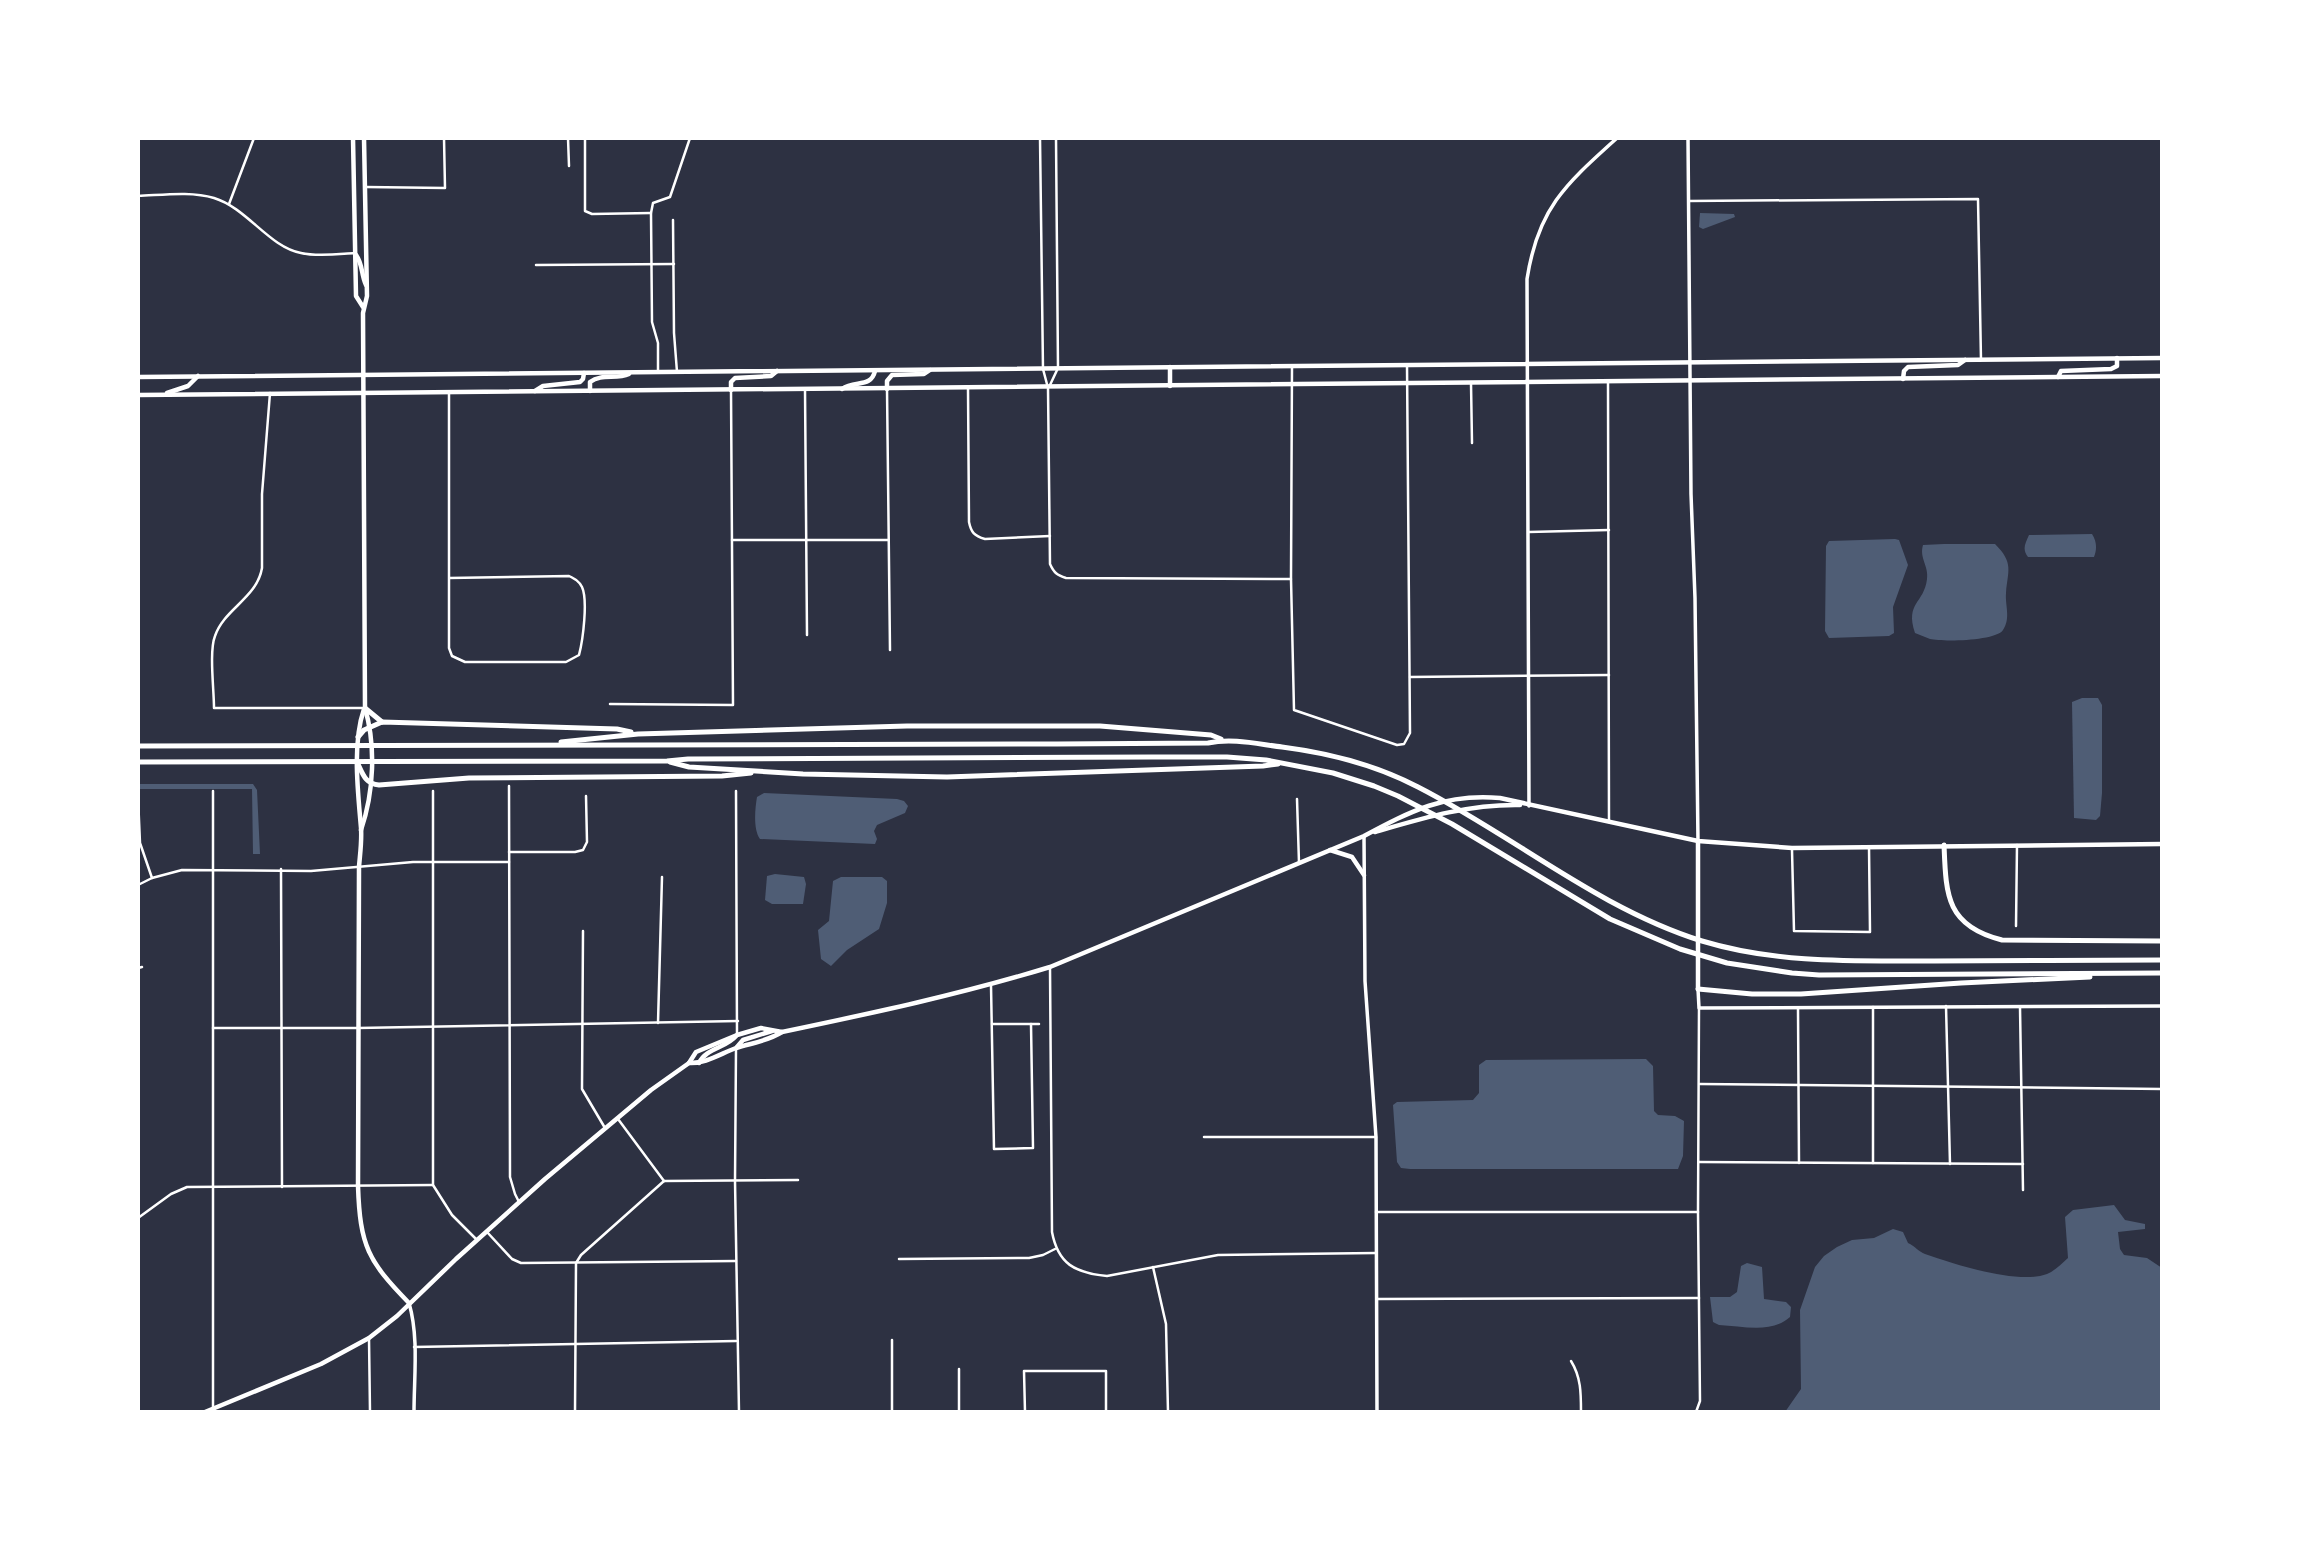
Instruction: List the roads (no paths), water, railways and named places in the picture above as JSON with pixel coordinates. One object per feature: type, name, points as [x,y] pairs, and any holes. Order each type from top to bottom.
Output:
[{"type":"highway","points":[[365,708],[382,722]]},
{"type":"highway","points":[[358,737],[370,727],[382,722],[617,729],[638,734]]},
{"type":"highway","points":[[554,744],[570,739],[638,734],[907,726],[1086,726],[1211,735],[1224,740],[1315,751],[1359,763],[1418,787],[1650,922],[1725,947],[1808,961],[2162,960]]},
{"type":"highway","points":[[138,746],[1208,743],[1224,740]]},
{"type":"highway","points":[[138,762],[1227,757],[1282,763],[1333,773],[1398,796],[1452,824],[1610,919],[1679,949],[1727,962],[1819,975],[2162,974]]},
{"type":"highway","points":[[667,761],[689,767],[803,775],[961,776],[1264,766],[1282,763]]},
{"type":"highway","points":[[358,764],[370,784],[379,785],[469,778],[722,776],[757,772]]},
{"type":"highway","points":[[1944,845],[1950,901],[1962,919],[1983,935],[2002,940],[2162,941]]},
{"type":"highway","points":[[1698,989],[1752,995],[1801,994],[1961,983],[2162,974]]},
{"type":"main road","points":[[353,138],[356,296],[363,308]]},
{"type":"main road","points":[[361,830],[369,805],[370,784],[370,727],[365,708],[363,308],[367,286],[364,138]]},
{"type":"main road","points":[[355,253],[360,260],[362,278],[367,286]]},
{"type":"main road","points":[[2057,378],[2061,371],[2111,369],[2117,366],[2117,358]]},
{"type":"main road","points":[[138,377],[2162,358]]},
{"type":"main road","points":[[1903,380],[1904,371],[1908,367],[1958,365],[1965,360]]},
{"type":"main road","points":[[1170,367],[1170,386]]},
{"type":"main road","points":[[887,389],[887,381],[892,375],[924,374],[930,370]]},
{"type":"main road","points":[[731,390],[731,382],[735,378],[771,376],[777,371]]},
{"type":"main road","points":[[841,389],[850,383],[870,381],[875,371]]},
{"type":"main road","points":[[590,391],[592,380],[622,377],[633,372]]},
{"type":"main road","points":[[534,392],[544,386],[580,382],[584,373]]},
{"type":"main road","points":[[156,395],[188,386],[198,376]]},
{"type":"main road","points":[[138,395],[2162,376]]},
{"type":"main road","points":[[365,708],[358,726],[358,806],[361,830],[358,1028],[360,1225],[373,1262],[409,1303]]},
{"type":"main road","points":[[689,1063],[699,1063],[736,1048],[770,1039],[782,1032],[934,1000],[1050,967],[1364,835],[1412,810],[1457,798],[1487,797],[1698,841],[1792,848],[2162,844]]},
{"type":"main road","points":[[1364,835],[1471,807],[1530,806]]},
{"type":"main road","points":[[1698,841],[1698,989]]},
{"type":"main road","points":[[1329,850],[1352,857],[1364,875]]},
{"type":"main road","points":[[205,1412],[321,1364],[369,1338],[397,1316],[519,1202],[605,1128],[663,1080],[689,1063],[696,1052],[761,1028],[782,1032]]},
{"type":"main road","points":[[736,1048],[743,1040],[776,1029]]},
{"type":"main road","points":[[699,1063],[702,1056],[730,1043],[737,1035]]},
{"type":"street","points":[[229,204],[254,138]]},
{"type":"street","points":[[366,187],[445,188],[444,138]]},
{"type":"street","points":[[568,138],[569,166]]},
{"type":"street","points":[[585,138],[585,212],[651,213]]},
{"type":"street","points":[[658,372],[658,343],[652,322],[651,213],[653,203],[670,197],[690,138]]},
{"type":"street","points":[[1040,138],[1043,369],[1048,388],[1050,564],[1057,575],[1066,578],[1291,579]]},
{"type":"street","points":[[1048,388],[1058,368],[1056,138]]},
{"type":"street","points":[[1530,806],[1527,279],[1536,237],[1553,202],[1576,174],[1617,138]]},
{"type":"street","points":[[1688,138],[1698,841]]},
{"type":"street","points":[[138,196],[195,195],[213,198],[229,204],[285,247],[296,252],[355,253]]},
{"type":"street","points":[[1689,201],[1978,199],[1981,360]]},
{"type":"street","points":[[673,220],[677,372]]},
{"type":"street","points":[[536,265],[674,264]]},
{"type":"street","points":[[1292,366],[1291,579],[1294,710],[1396,745],[1404,744],[1410,733],[1407,365]]},
{"type":"street","points":[[1608,382],[1609,822]]},
{"type":"street","points":[[1471,383],[1472,443]]},
{"type":"street","points":[[968,388],[971,532],[985,539],[1050,536]]},
{"type":"street","points":[[805,389],[807,635]]},
{"type":"street","points":[[887,389],[890,650]]},
{"type":"street","points":[[610,704],[733,705],[731,390]]},
{"type":"street","points":[[449,392],[449,578],[449,648],[452,656],[466,662],[566,662],[579,655],[583,643],[584,593],[577,580],[569,576],[449,578]]},
{"type":"street","points":[[270,393],[262,494],[260,580],[220,625],[215,636],[215,708],[365,708]]},
{"type":"street","points":[[1529,532],[1609,530]]},
{"type":"street","points":[[732,540],[888,540]]},
{"type":"street","points":[[1410,677],[1609,675]]},
{"type":"street","points":[[509,786],[510,1177],[519,1202]]},
{"type":"street","points":[[213,791],[213,1409]]},
{"type":"street","points":[[433,791],[433,1185],[452,1214],[477,1240]]},
{"type":"street","points":[[736,791],[737,1035]]},
{"type":"street","points":[[509,852],[575,852],[585,848],[586,796]]},
{"type":"street","points":[[138,797],[140,843],[152,878]]},
{"type":"street","points":[[1297,799],[1299,863]]},
{"type":"street","points":[[1364,835],[1365,981],[1376,1137],[1377,1412]]},
{"type":"street","points":[[2016,926],[2017,845]]},
{"type":"street","points":[[1792,848],[1794,931],[1870,932],[1869,847]]},
{"type":"street","points":[[138,885],[152,878],[182,870],[311,871],[433,862],[509,862]]},
{"type":"street","points":[[281,869],[282,1187]]},
{"type":"street","points":[[658,1023],[662,877]]},
{"type":"street","points":[[583,931],[582,1089],[605,1128]]},
{"type":"street","points":[[1050,967],[1052,1232],[1055,1249],[1067,1263],[1091,1275],[1107,1276],[1218,1255],[1376,1253]]},
{"type":"street","points":[[991,985],[994,1149],[1033,1148],[1031,1024]]},
{"type":"street","points":[[1696,1412],[1700,1401],[1698,989]]},
{"type":"street","points":[[1946,1006],[1950,1164]]},
{"type":"street","points":[[2020,1006],[2023,1189]]},
{"type":"street","points":[[1699,1008],[2162,1006]]},
{"type":"street","points":[[1798,1007],[1799,1163]]},
{"type":"street","points":[[1873,1007],[1873,1163]]},
{"type":"street","points":[[212,1028],[738,1021]]},
{"type":"street","points":[[992,1024],[1039,1024]]},
{"type":"street","points":[[138,1032],[138,1063]]},
{"type":"street","points":[[736,1048],[739,1412]]},
{"type":"street","points":[[1700,1084],[2162,1089]]},
{"type":"street","points":[[617,1118],[664,1181]]},
{"type":"street","points":[[1204,1138],[1376,1137]]},
{"type":"street","points":[[1699,1162],[2023,1164]]},
{"type":"street","points":[[575,1412],[576,1263],[581,1255],[664,1181],[798,1180]]},
{"type":"street","points":[[138,1219],[171,1194],[187,1187],[433,1185]]},
{"type":"street","points":[[1376,1212],[1698,1212]]},
{"type":"street","points":[[487,1231],[512,1259],[521,1264],[737,1261]]},
{"type":"street","points":[[899,1259],[1029,1258],[1055,1249]]},
{"type":"street","points":[[1153,1267],[1167,1330],[1168,1412]]},
{"type":"street","points":[[1376,1299],[1699,1298]]},
{"type":"street","points":[[409,1303],[414,1347],[414,1412]]},
{"type":"street","points":[[369,1338],[370,1412]]},
{"type":"street","points":[[892,1340],[892,1412]]},
{"type":"street","points":[[414,1347],[737,1341]]},
{"type":"street","points":[[1571,1361],[1578,1372],[1581,1412]]},
{"type":"street","points":[[959,1369],[959,1412]]},
{"type":"street","points":[[1024,1412],[1024,1371],[1106,1371],[1106,1412]]},
{"type":"water","points":[[1700,213],[1734,214],[1735,217],[1703,229],[1699,227]]},
{"type":"water","points":[[2092,534],[2096,546],[2094,557],[2028,557],[2025,551],[2029,535]]},
{"type":"water","points":[[1899,540],[1908,565],[1893,607],[1894,633],[1889,636],[1829,638],[1825,631],[1826,546],[1829,541]]},
{"type":"water","points":[[1995,544],[2005,556],[2008,567],[2007,616],[2003,630],[1998,634],[1969,640],[1946,640],[1930,639],[1915,633],[1912,615],[1927,579],[1923,545]]},
{"type":"water","points":[[2082,698],[2098,698],[2102,705],[2102,793],[2100,816],[2096,820],[2074,818],[2072,702]]},
{"type":"water","points":[[138,784],[253,784],[257,790],[260,854],[253,854],[252,789],[138,789]]},
{"type":"water","points":[[764,793],[897,799],[908,806],[905,813],[877,825],[874,831],[877,839],[875,844],[760,839],[755,824],[756,807],[757,797]]},
{"type":"water","points":[[775,874],[804,877],[806,884],[803,904],[772,904],[765,900],[767,876]]},
{"type":"water","points":[[841,877],[882,877],[887,881],[887,903],[879,929],[847,950],[831,966],[821,959],[818,930],[829,921],[833,881]]},
{"type":"water","points":[[1646,1059],[1653,1066],[1654,1111],[1658,1115],[1675,1116],[1684,1121],[1683,1156],[1678,1169],[1410,1169],[1401,1168],[1397,1162],[1393,1105],[1397,1102],[1473,1100],[1479,1093],[1479,1065],[1486,1060]]},
{"type":"water","points":[[2114,1205],[2125,1220],[2145,1224],[2145,1229],[2118,1232],[2120,1249],[2124,1255],[2147,1258],[2162,1268],[2162,1412],[1785,1412],[1801,1389],[1800,1310],[1815,1267],[1837,1247],[1852,1240],[1874,1238],[1893,1229],[1903,1232],[1908,1243],[1921,1252],[1937,1258],[1986,1272],[2035,1277],[2050,1273],[2068,1258],[2065,1217],[2073,1210]]},
{"type":"water","points":[[1747,1263],[1762,1267],[1764,1299],[1786,1302],[1791,1307],[1790,1317],[1774,1326],[1756,1328],[1719,1325],[1713,1322],[1710,1297],[1730,1297],[1737,1292],[1741,1266]]}]
